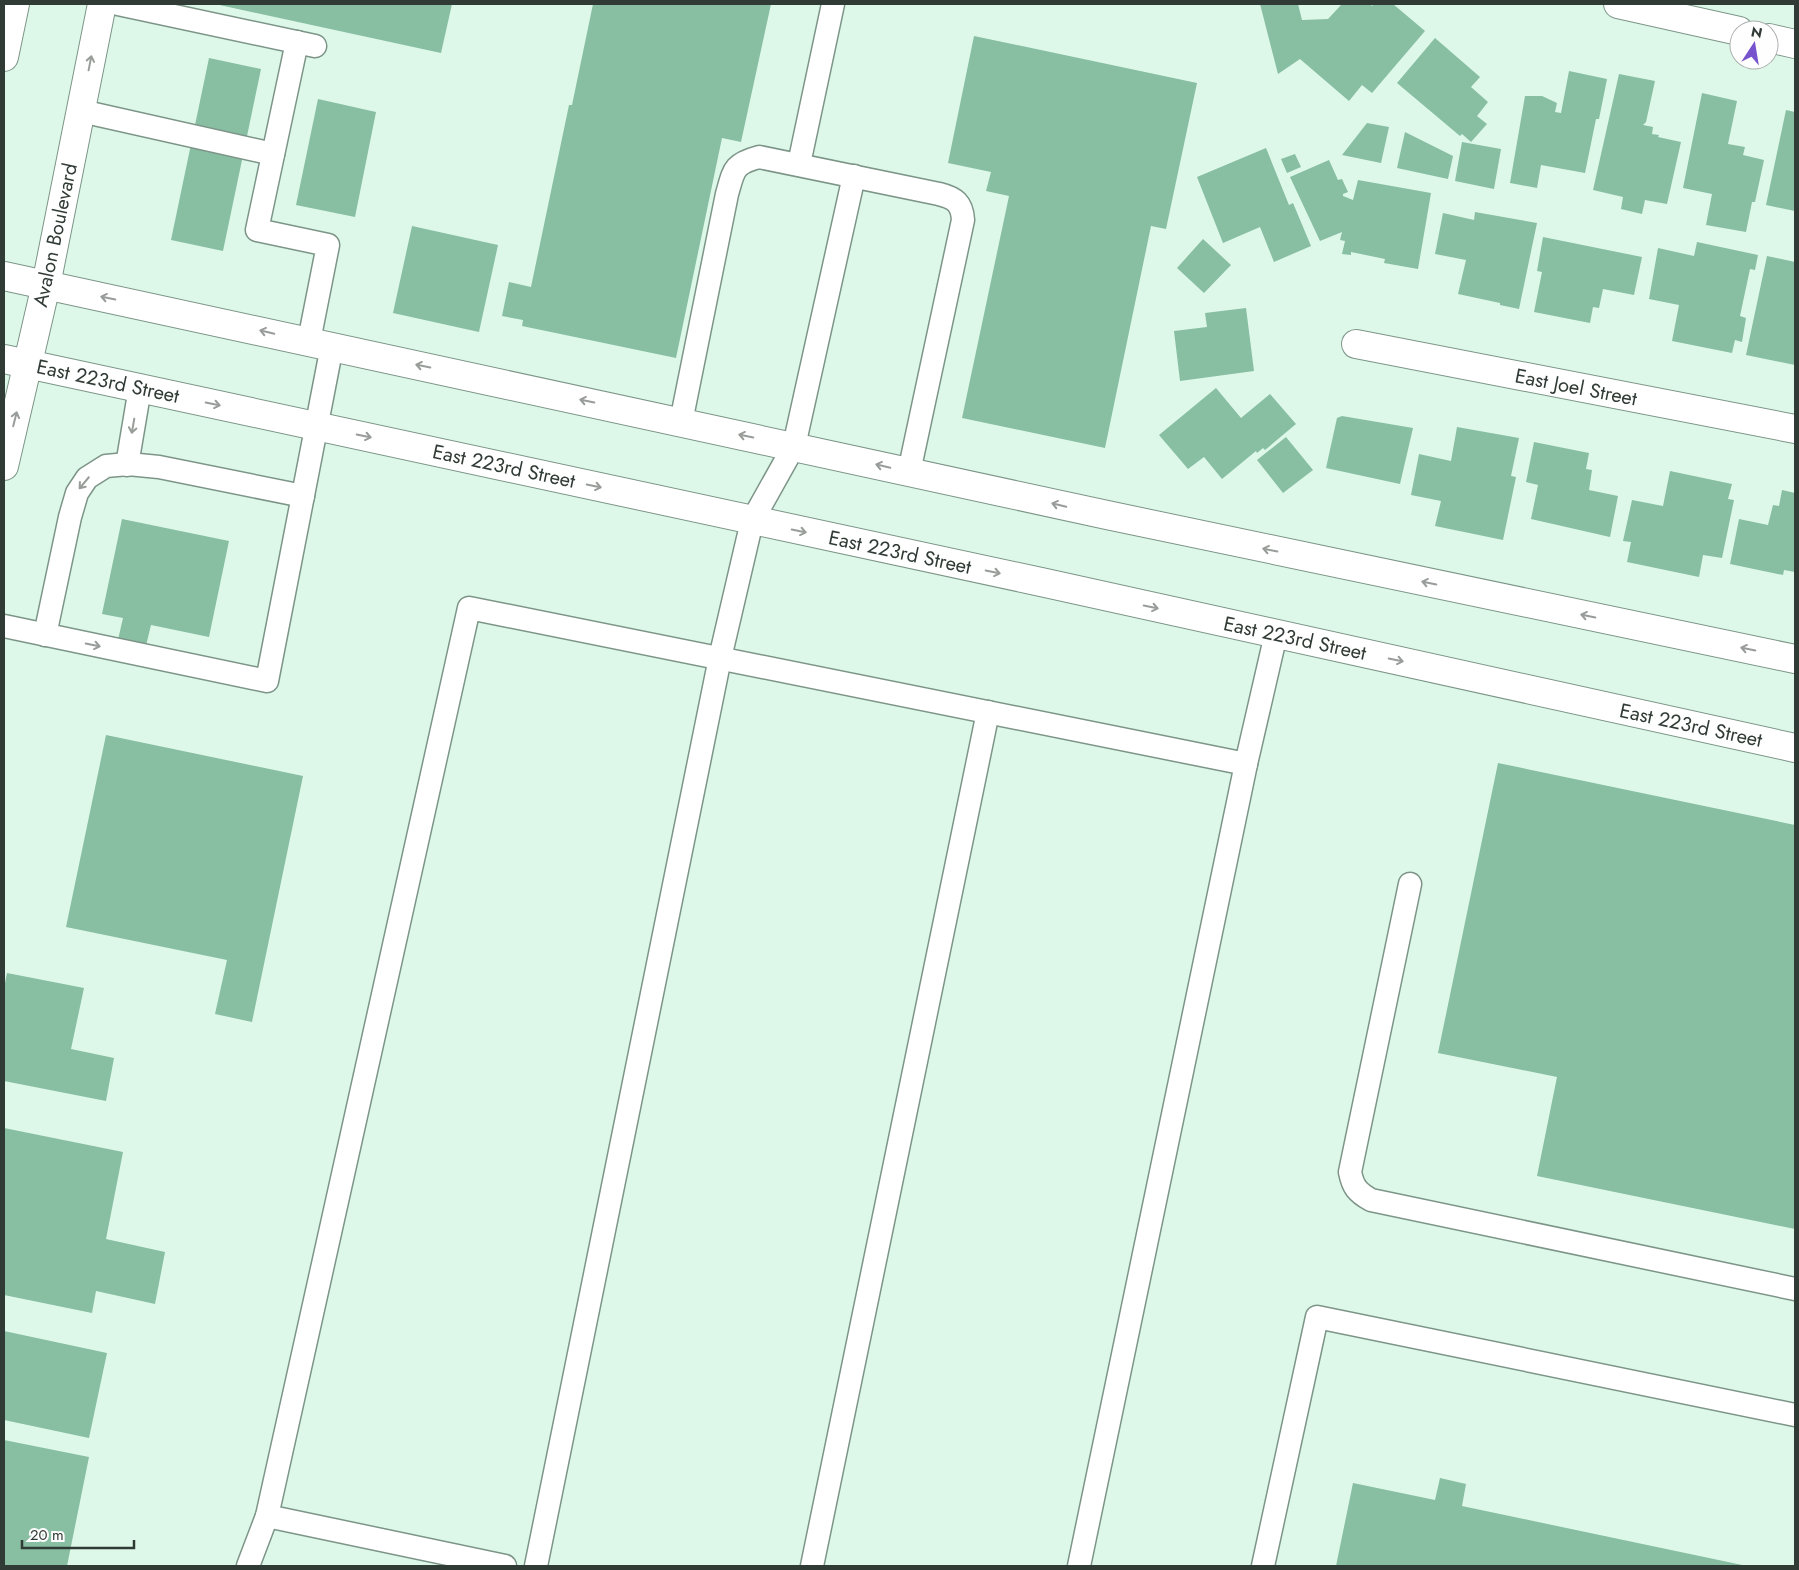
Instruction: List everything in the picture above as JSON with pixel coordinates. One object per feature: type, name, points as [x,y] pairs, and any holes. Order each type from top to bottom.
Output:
[{"type":"main road","points":[[6,40],[15,4]]},
{"type":"main road","name":"Avalon Boulevard","points":[[4,466],[16,362],[46,285],[102,4]]},
{"type":"main road","points":[[1618,4],[1729,29]]},
{"type":"main road","points":[[1779,40],[1795,44]]},
{"type":"main road","points":[[4,276],[794,446],[1116,518],[1795,659]]},
{"type":"main road","name":"East Joel Street","points":[[1356,344],[1795,429]]},
{"type":"main road","name":"East 223rd Street","points":[[16,362],[1795,748]]},
{"type":"lane","points":[[4,626],[267,681],[316,426],[328,246],[257,230],[273,154],[306,44],[118,4]]},
{"type":"lane","points":[[799,164],[833,4]]},
{"type":"lane","points":[[80,111],[273,154]]},
{"type":"lane","points":[[681,422],[733,172],[742,161],[758,157],[799,164],[952,197],[962,209],[963,220],[909,472]]},
{"type":"lane","points":[[536,1566],[720,658],[752,521],[794,446],[854,176]]},
{"type":"lane","points":[[127,465],[140,388]]},
{"type":"lane","points":[[45,635],[70,517],[77,493],[87,478],[106,466],[159,467],[303,496]]},
{"type":"lane","points":[[248,1566],[267,1516],[469,608],[1246,764]]},
{"type":"lane","points":[[1079,1566],[1246,764],[1276,634]]},
{"type":"lane","points":[[812,1566],[988,712]]},
{"type":"lane","points":[[1410,884],[1350,1172],[1353,1185],[1358,1193],[1371,1200],[1795,1288]]},
{"type":"lane","points":[[1263,1566],[1317,1317],[1795,1415]]},
{"type":"lane","points":[[267,1516],[505,1566]]},
{"type":"building","points":[[215,4],[452,4],[441,53]]},
{"type":"building","points":[[593,4],[771,4],[741,142],[722,138],[676,358],[522,326],[523,320],[502,316],[509,282],[531,287],[569,105],[572,105]]},
{"type":"building","points":[[1260,4],[1298,4],[1302,20],[1328,19],[1340,4],[1370,4],[1372,6],[1374,4],[1393,4],[1425,31],[1372,93],[1362,85],[1349,101],[1300,59],[1278,74]]},
{"type":"building","points":[[974,36],[1197,83],[1166,229],[1151,226],[1105,448],[962,418],[1009,196],[986,191],[991,172],[948,163]]},
{"type":"building","points":[[1435,38],[1480,77],[1471,87],[1488,102],[1477,116],[1487,124],[1471,142],[1462,134],[1460,136],[1397,83]]},
{"type":"building","points":[[209,58],[261,69],[223,251],[171,240]]},
{"type":"building","points":[[1569,71],[1607,79],[1599,119],[1596,119],[1585,173],[1541,165],[1537,188],[1510,183],[1525,96],[1542,96],[1557,103],[1555,112],[1561,113]]},
{"type":"building","points":[[1619,74],[1655,81],[1646,122],[1643,125],[1653,127],[1652,134],[1659,135],[1658,137],[1681,142],[1667,204],[1645,200],[1642,214],[1621,209],[1623,197],[1593,190]]},
{"type":"building","points":[[1702,93],[1737,101],[1728,144],[1745,147],[1743,155],[1764,160],[1746,232],[1706,225],[1712,194],[1683,188]]},
{"type":"building","points":[[318,99],[376,112],[355,217],[296,205]]},
{"type":"building","points":[[1786,110],[1795,112],[1795,211],[1766,205]]},
{"type":"building","points":[[1367,123],[1389,127],[1381,163],[1342,155]]},
{"type":"building","points":[[1405,132],[1453,156],[1448,179],[1397,168]]},
{"type":"building","points":[[1462,142],[1501,149],[1494,189],[1455,181]]},
{"type":"building","points":[[1266,148],[1289,205],[1293,203],[1311,246],[1274,262],[1260,227],[1223,243],[1197,177]]},
{"type":"building","points":[[1295,154],[1301,167],[1287,173],[1281,159]]},
{"type":"building","points":[[1329,160],[1338,180],[1342,179],[1348,192],[1343,194],[1343,196],[1353,200],[1358,180],[1431,193],[1418,269],[1384,263],[1385,259],[1351,252],[1351,255],[1342,254],[1345,241],[1340,240],[1342,232],[1320,241],[1290,177]]},
{"type":"building","points":[[1475,212],[1537,223],[1519,309],[1458,294],[1466,260],[1435,254],[1443,213],[1474,220]]},
{"type":"building","points":[[412,226],[498,245],[479,332],[393,313]]},
{"type":"building","points":[[1543,237],[1642,257],[1634,295],[1603,289],[1599,308],[1593,307],[1590,323],[1534,312],[1542,272],[1537,271]]},
{"type":"building","points":[[1203,239],[1231,265],[1204,293],[1177,268]]},
{"type":"building","points":[[1697,242],[1758,255],[1755,270],[1750,269],[1740,316],[1746,318],[1742,342],[1735,340],[1732,353],[1672,341],[1679,305],[1649,299],[1658,248],[1694,256]]},
{"type":"building","points":[[1767,256],[1795,262],[1795,365],[1746,355]]},
{"type":"building","points":[[1246,308],[1254,371],[1180,381],[1174,331],[1207,327],[1205,313]]},
{"type":"building","points":[[1216,388],[1241,418],[1270,394],[1296,424],[1265,450],[1263,448],[1257,453],[1256,451],[1222,479],[1204,457],[1188,469],[1159,435]]},
{"type":"building","points":[[1342,416],[1413,428],[1400,484],[1326,468],[1337,418]]},
{"type":"building","points":[[1457,427],[1519,438],[1511,476],[1516,477],[1503,540],[1435,526],[1441,501],[1411,495],[1419,454],[1451,461]]},
{"type":"building","points":[[1286,437],[1313,470],[1283,493],[1257,460]]},
{"type":"building","points":[[1534,442],[1589,453],[1586,469],[1592,470],[1589,490],[1618,496],[1610,537],[1531,519],[1538,485],[1526,482]]},
{"type":"building","points":[[1670,471],[1732,484],[1728,499],[1734,500],[1722,558],[1703,555],[1699,577],[1627,562],[1631,542],[1623,541],[1632,500],[1663,506]]},
{"type":"building","points":[[1782,490],[1795,493],[1795,572],[1784,570],[1783,575],[1730,564],[1739,519],[1768,525],[1773,505],[1779,506]]},
{"type":"building","points":[[122,519],[229,541],[209,637],[151,625],[145,650],[117,644],[123,618],[102,614]]},
{"type":"building","points":[[106,735],[303,776],[252,1022],[215,1014],[227,960],[66,927]]},
{"type":"building","points":[[1498,763],[1795,825],[1795,1229],[1537,1176],[1557,1077],[1438,1053]]},
{"type":"building","points":[[7,973],[84,988],[71,1049],[114,1058],[106,1101],[4,1081],[4,988]]},
{"type":"building","points":[[4,1128],[123,1152],[106,1239],[165,1252],[155,1304],[96,1291],[92,1313],[4,1295]]},
{"type":"building","points":[[4,1331],[107,1353],[89,1438],[4,1420]]},
{"type":"building","points":[[4,1440],[89,1457],[67,1566],[4,1566]]},
{"type":"building","points":[[1440,1478],[1466,1484],[1462,1506],[1747,1566],[1336,1566],[1353,1483],[1435,1500]]}]
